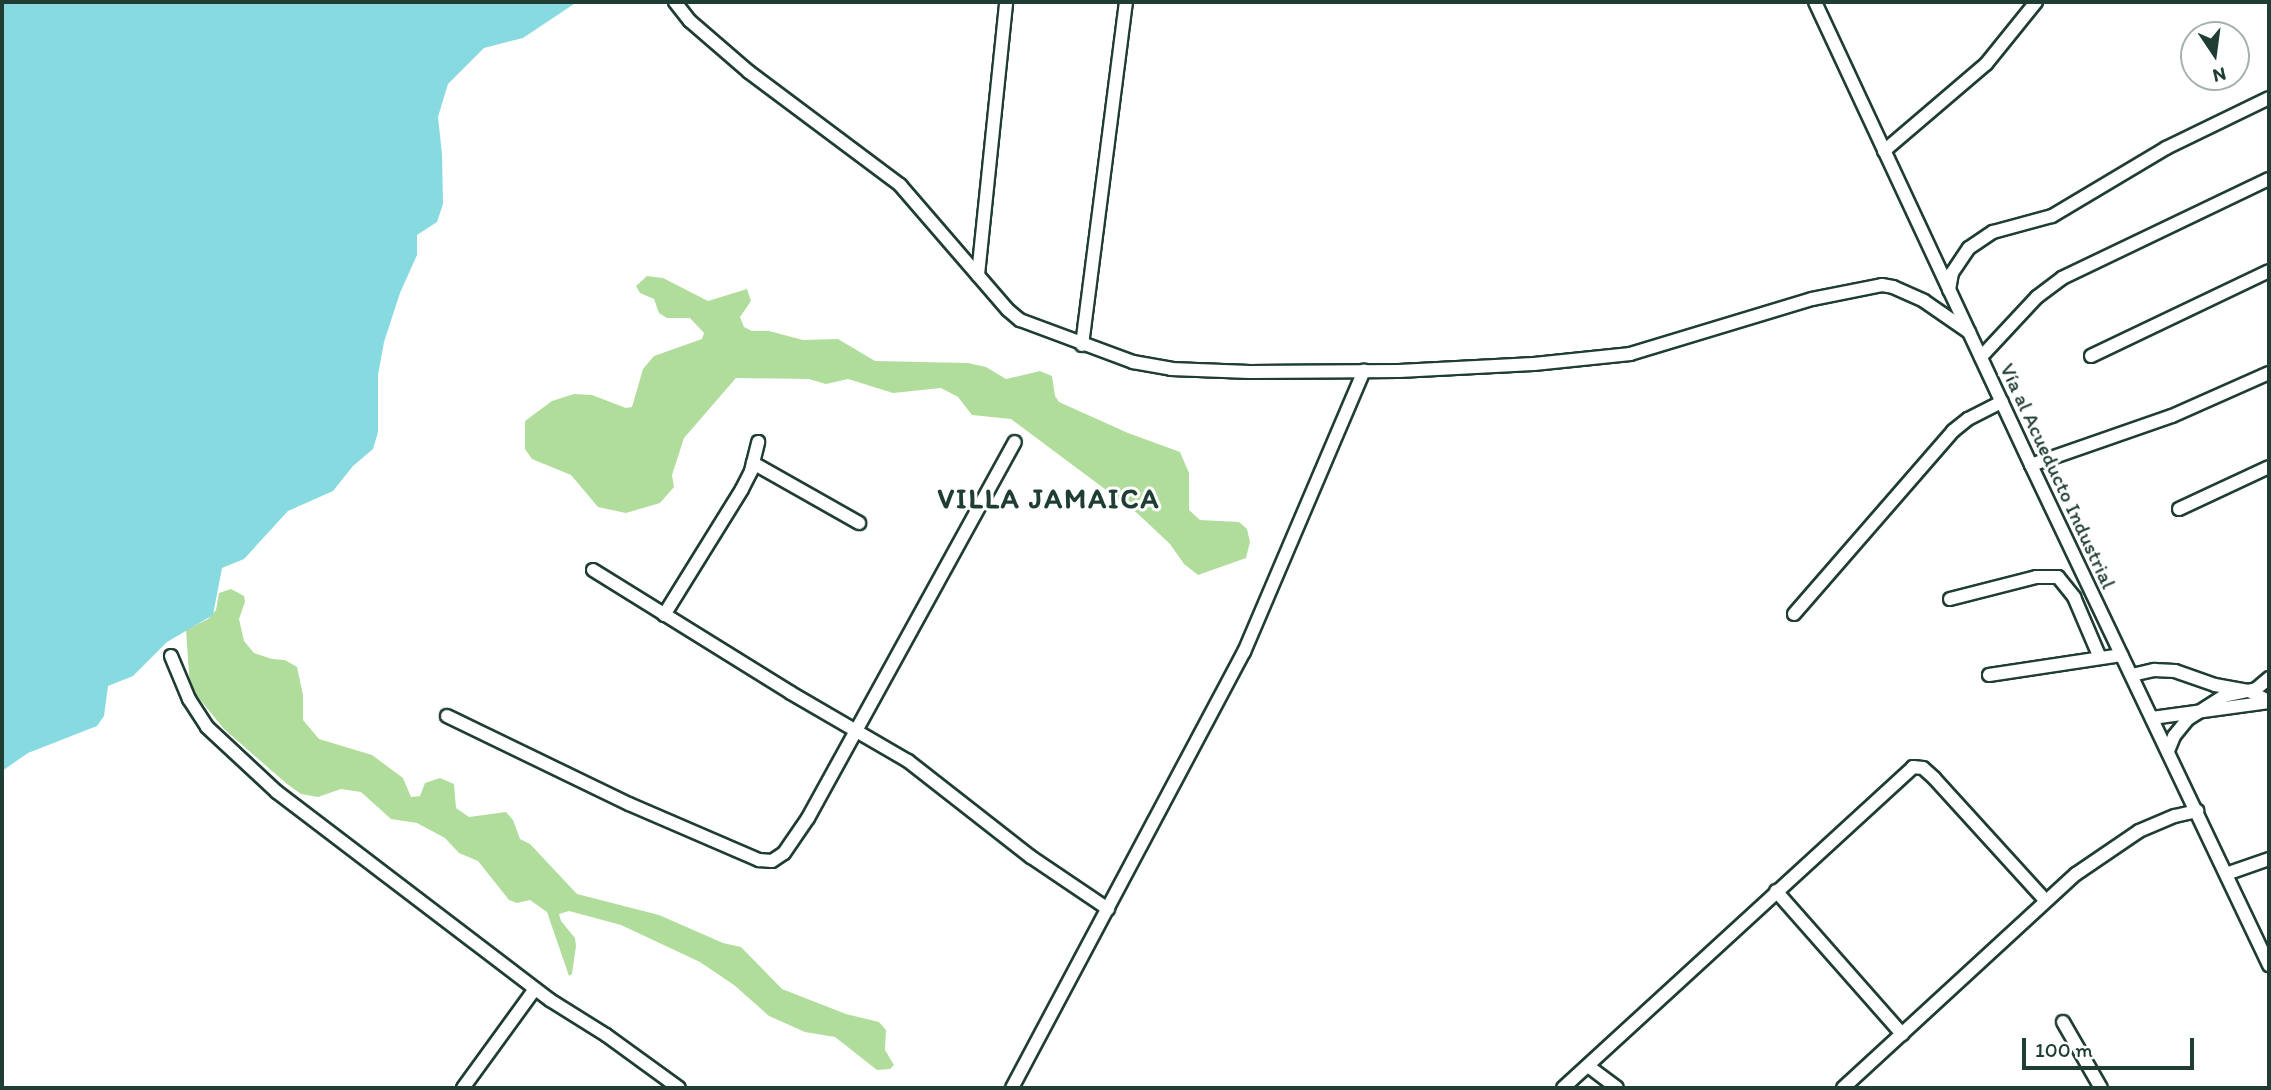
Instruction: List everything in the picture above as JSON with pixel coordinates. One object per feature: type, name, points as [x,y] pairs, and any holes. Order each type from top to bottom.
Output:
[{"type":"street","points":[[675,2],[690,21],[749,72],[900,185],[1020,320],[1133,362],[1171,369],[1364,371],[1534,364],[1630,354],[1812,299],[1882,285],[1924,301],[1969,332]]},
{"type":"street","points":[[978,275],[1006,2]]},
{"type":"street","points":[[1082,345],[1126,2]]},
{"type":"street","name":"Vía al Acueducto Industrial","points":[[1815,2],[2269,965]]},
{"type":"street","points":[[1884,151],[1986,64],[2036,2]]},
{"type":"street","points":[[1949,290],[1952,274],[1969,248],[1993,232],[2052,216],[2177,143],[2269,97]]},
{"type":"street","points":[[1981,356],[2037,297],[2062,278],[2269,179]]},
{"type":"street","points":[[2091,356],[2269,271]]},
{"type":"street","points":[[1012,1088],[1244,652],[1364,371]]},
{"type":"street","points":[[2031,465],[2172,416],[2269,373]]},
{"type":"street","points":[[1794,614],[1953,431],[1968,419],[2002,402]]},
{"type":"street","points":[[664,615],[742,489],[754,463],[758,442]]},
{"type":"street","points":[[447,716],[629,804],[766,862],[778,858],[791,844],[1015,442]]},
{"type":"street","points":[[754,463],[859,523]]},
{"type":"street","points":[[2179,509],[2269,467]]},
{"type":"street","points":[[593,570],[932,777],[1031,857],[1108,909]]},
{"type":"street","points":[[1950,598],[2036,577],[2058,577],[2074,597],[2100,658]]},
{"type":"street","points":[[1989,675],[2122,655]]},
{"type":"street","points":[[171,656],[190,699],[217,737],[277,792],[535,989],[665,1084],[679,1088]]},
{"type":"street","points":[[2132,675],[2163,669],[2215,685],[2249,691],[2269,702]]},
{"type":"street","points":[[2168,751],[2180,727],[2202,710],[2224,696],[2249,691],[2269,678]]},
{"type":"street","points":[[2152,719],[2269,702]]},
{"type":"street","points":[[1563,1088],[1907,771],[1918,766],[1934,778],[2046,901]]},
{"type":"street","points":[[1843,1088],[2094,859],[2139,831],[2175,816],[2197,811]]},
{"type":"street","points":[[2227,874],[2269,859]]},
{"type":"street","points":[[1776,891],[1902,1034]]},
{"type":"street","points":[[463,1088],[535,989]]},
{"type":"street","points":[[2063,1022],[2101,1088]]},
{"type":"street","points":[[1588,1066],[1617,1088]]},
{"type":"green space","points":[[647,276],[663,278],[708,301],[747,289],[751,301],[740,317],[744,327],[752,331],[769,331],[803,340],[838,339],[875,361],[968,363],[986,367],[1006,379],[1040,371],[1052,376],[1055,396],[1059,402],[1128,433],[1180,452],[1189,473],[1189,510],[1200,520],[1239,522],[1247,529],[1250,542],[1246,558],[1198,575],[1184,564],[1170,544],[1137,513],[1011,419],[972,415],[958,397],[941,388],[893,393],[848,379],[826,384],[809,379],[736,378],[684,438],[672,475],[674,487],[660,503],[626,513],[598,507],[571,475],[532,459],[525,449],[525,421],[552,401],[574,394],[592,395],[626,408],[632,407],[643,369],[654,356],[702,339],[704,333],[690,318],[667,318],[659,313],[654,299],[640,293],[636,286]]},
{"type":"green space","points":[[231,589],[244,596],[245,602],[239,619],[244,641],[254,653],[285,660],[297,667],[303,695],[303,720],[319,739],[372,755],[403,778],[411,797],[420,796],[425,783],[440,778],[454,784],[456,808],[469,817],[506,812],[513,820],[520,839],[530,844],[577,894],[659,915],[723,943],[741,947],[782,989],[846,1014],[879,1022],[886,1030],[885,1050],[894,1065],[890,1069],[877,1070],[835,1037],[805,1032],[769,1016],[734,985],[700,962],[621,925],[569,911],[559,914],[561,921],[575,938],[572,974],[569,976],[547,912],[530,900],[517,903],[509,900],[478,861],[459,853],[445,838],[417,823],[391,819],[361,792],[341,789],[318,797],[301,794],[287,784],[224,729],[190,687],[186,630],[208,619],[216,610],[219,593]]},
{"type":"water","points":[[2,2],[577,2],[523,38],[484,48],[448,84],[438,117],[443,204],[437,222],[417,235],[417,255],[400,293],[384,342],[378,375],[378,432],[373,449],[353,466],[333,491],[288,511],[244,559],[222,568],[213,615],[167,642],[133,676],[108,686],[104,716],[97,726],[28,753],[2,771]]},
{"type":"district","name":"VILLA JAMAICA","points":[[1049,498]]}]
